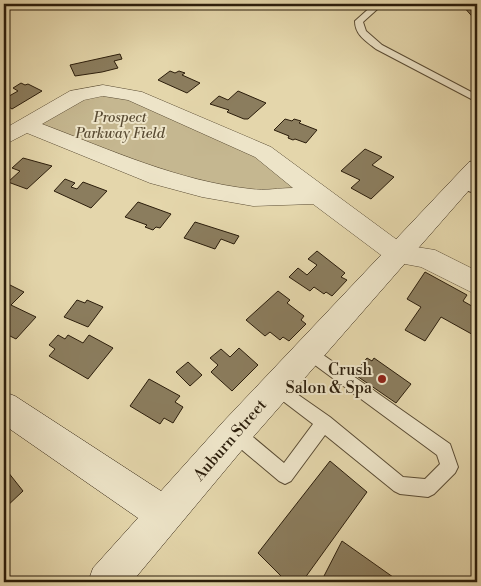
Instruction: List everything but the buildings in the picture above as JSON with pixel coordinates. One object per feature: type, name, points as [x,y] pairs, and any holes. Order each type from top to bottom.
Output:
[{"type":"street","points":[[4,138],[82,93],[100,89],[120,91],[263,152],[398,254],[426,257],[477,284]]},
{"type":"street","points":[[26,126],[158,177],[202,190],[253,198],[318,195]]},
{"type":"street","name":"Auburn Street","points":[[107,582],[277,387],[398,254],[472,180]]},
{"type":"street","points":[[4,408],[165,515]]},
{"type":"lane","points":[[379,4],[359,21],[359,28],[364,36],[477,99]]},
{"type":"lane","points":[[277,387],[400,485],[428,488],[449,466],[444,450],[309,352]]},
{"type":"lane","points":[[236,433],[285,475],[324,424]]},
{"type":"green space","name":"Prospect Parkway Field","points":[[107,89],[268,156],[318,195],[236,196],[26,125]]},
{"type":"place","name":"Crush Salon & Spa","points":[[382,379]]}]
